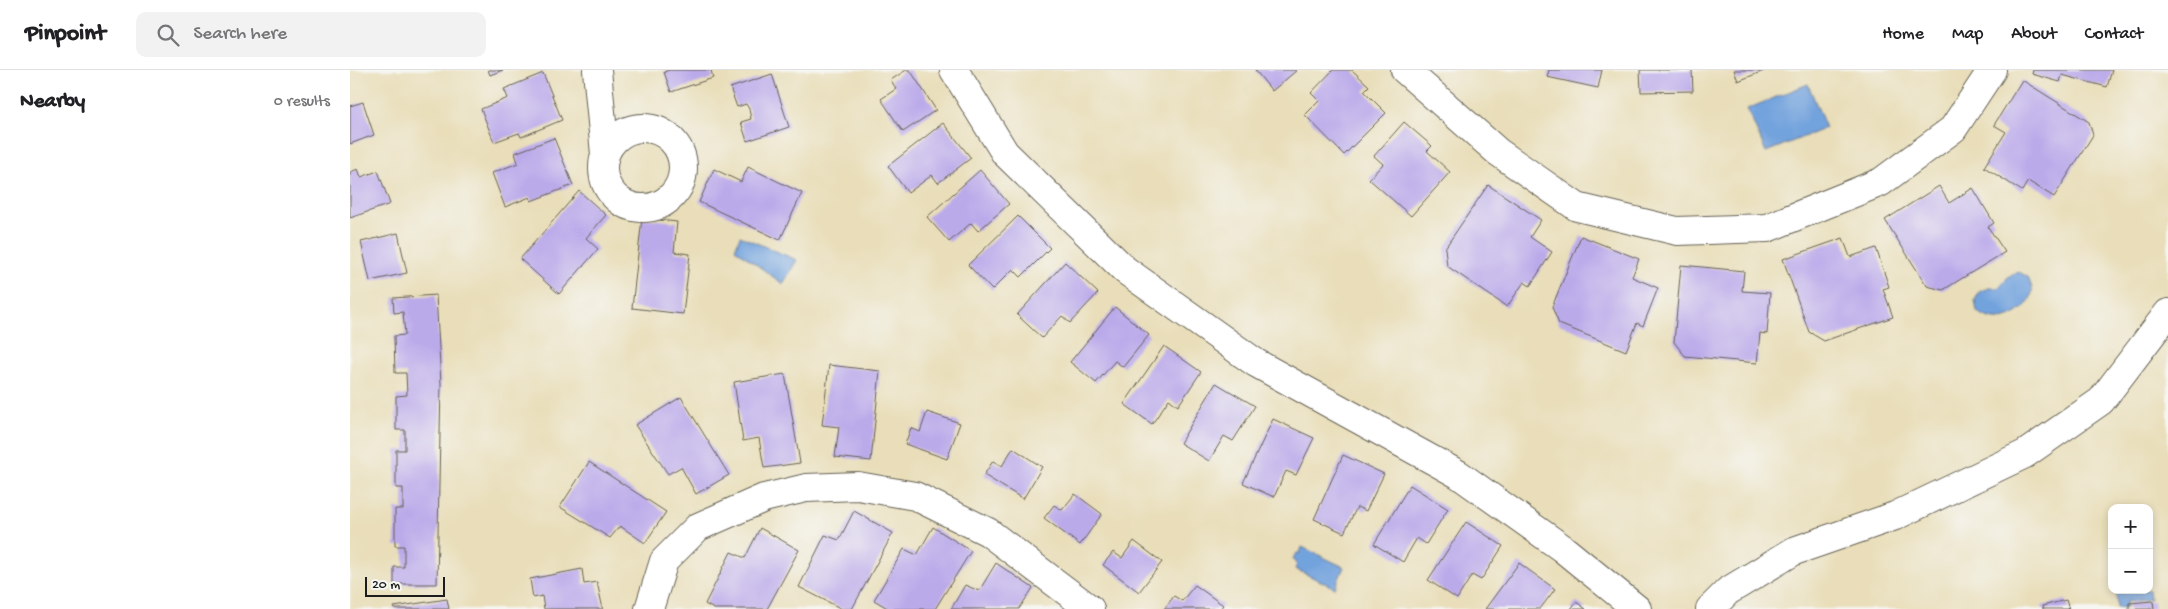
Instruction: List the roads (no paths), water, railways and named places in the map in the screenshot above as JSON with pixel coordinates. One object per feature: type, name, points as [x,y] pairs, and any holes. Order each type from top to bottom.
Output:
[{"type":"street","points":[[954,70],[1005,154],[1125,270],[1256,363],[1458,474],[1562,548],[1637,609]]},
{"type":"street","points":[[1405,70],[1498,152],[1577,207],[1677,231],[1767,228],[1881,182],[1953,129],[1992,70]]},
{"type":"street","points":[[598,82],[616,118],[634,129]]},
{"type":"street","points":[[598,82],[605,154],[603,167],[604,181],[610,192],[620,202],[633,207],[646,208],[659,205],[670,198],[678,187],[682,174],[682,162],[678,149],[670,139],[659,132],[647,128],[634,129],[617,138],[605,154]]},
{"type":"street","points":[[1710,609],[1728,591],[1794,551],[1895,516],[2024,454],[2101,401],[2168,313]]},
{"type":"street","points":[[649,609],[664,561],[698,527],[764,498],[806,488],[858,486],[915,496],[988,532],[1090,609]]},
{"type":"water","points":[[1808,84],[1826,128],[1766,152],[1747,109]]},
{"type":"water","points":[[740,236],[797,260],[783,284],[735,249]]},
{"type":"water","points":[[2019,272],[2028,277],[2032,288],[2030,299],[2022,309],[2011,316],[2000,319],[1991,318],[1977,312],[1975,300],[1980,291],[1998,288],[2009,276]]},
{"type":"water","points":[[1302,547],[1344,567],[1335,588],[1295,569],[1297,564],[1293,558],[1297,553],[1300,553]]},
{"type":"water","points":[[2116,594],[2149,594],[2150,599],[2126,602],[2127,607],[2117,608]]}]
